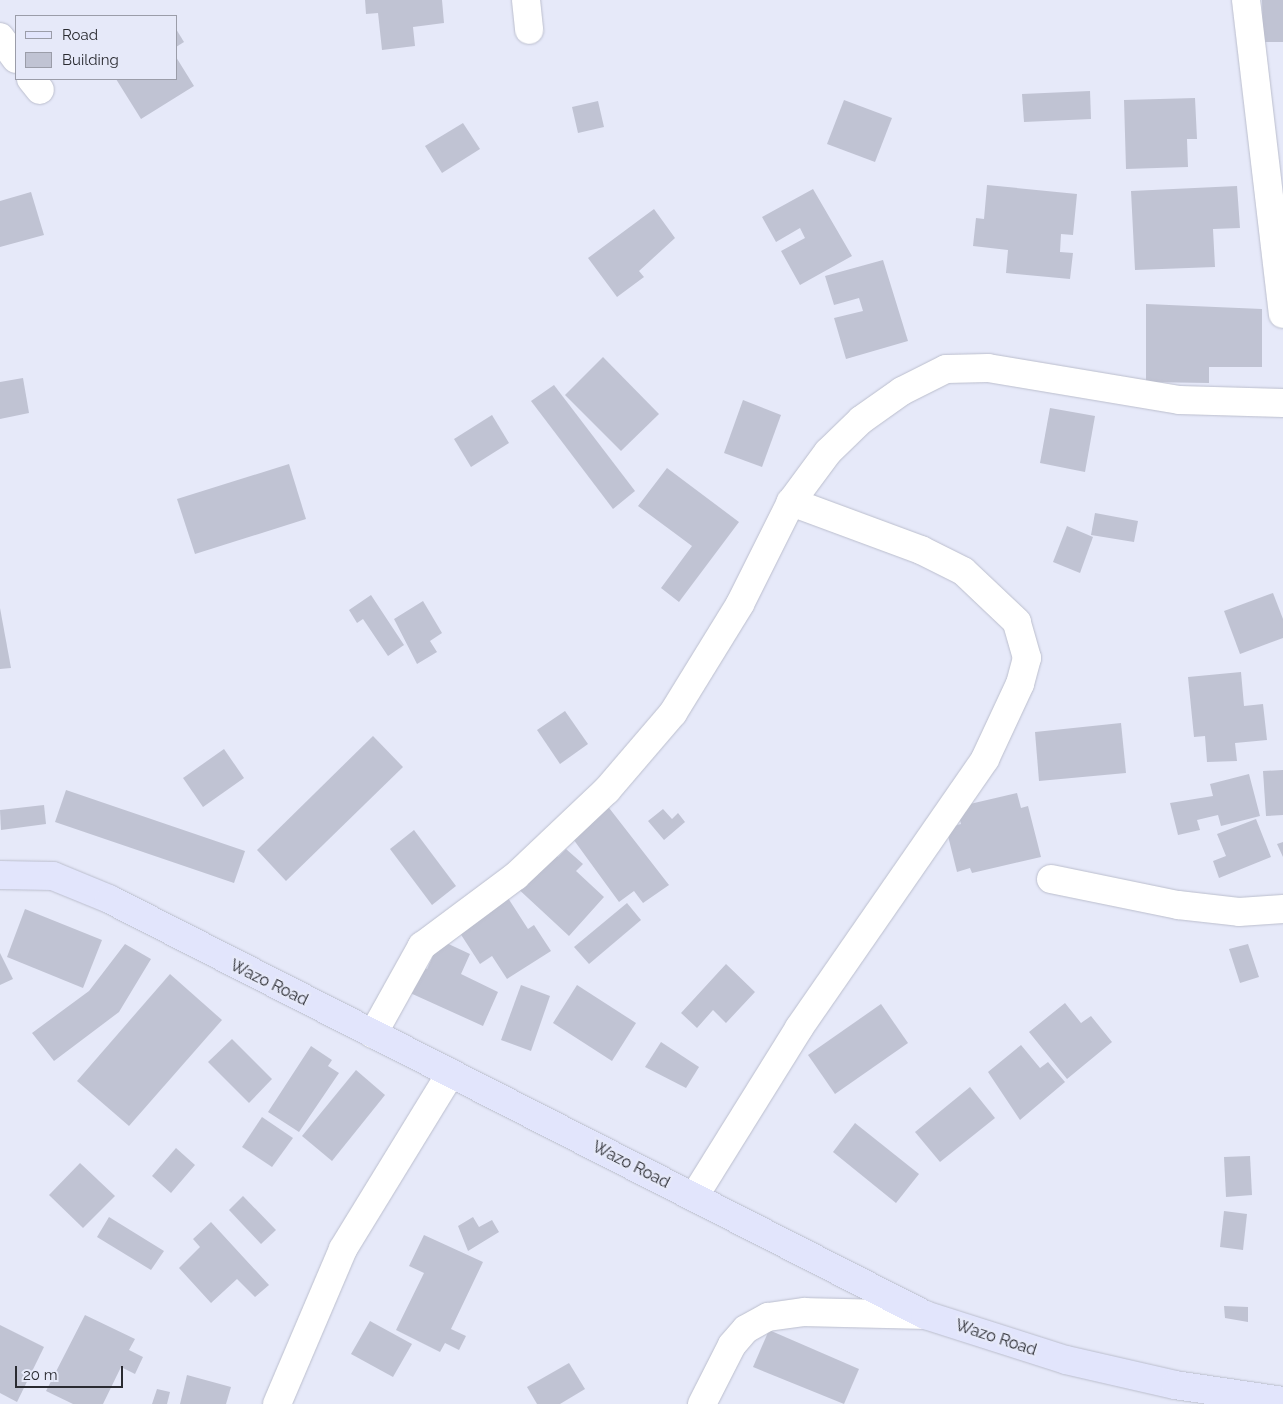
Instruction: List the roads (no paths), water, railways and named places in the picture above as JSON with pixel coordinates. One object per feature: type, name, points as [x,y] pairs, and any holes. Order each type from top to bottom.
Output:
[{"type":"main road","name":"Wazo Road","points":[[0,875],[53,876],[109,899],[925,1315],[1066,1360],[1175,1385],[1283,1401]]},
{"type":"street","points":[[526,0],[529,30]]},
{"type":"street","points":[[1246,0],[1283,314]]},
{"type":"street","points":[[0,37],[15,57]]},
{"type":"street","points":[[373,1034],[422,946],[516,876],[607,790],[673,714],[740,604],[791,502],[828,452],[861,420],[902,391],[946,369],[988,368],[1179,400],[1283,403]]},
{"type":"street","points":[[694,1197],[799,1028],[985,759],[1020,684],[1027,658],[1017,622],[964,571],[921,550],[791,502]]},
{"type":"street","points":[[1052,880],[1187,906],[1239,912],[1283,909]]},
{"type":"street","points":[[277,1404],[343,1249],[451,1073]]},
{"type":"street","points":[[702,1404],[732,1345],[746,1329],[768,1317],[805,1312],[925,1315]]}]
